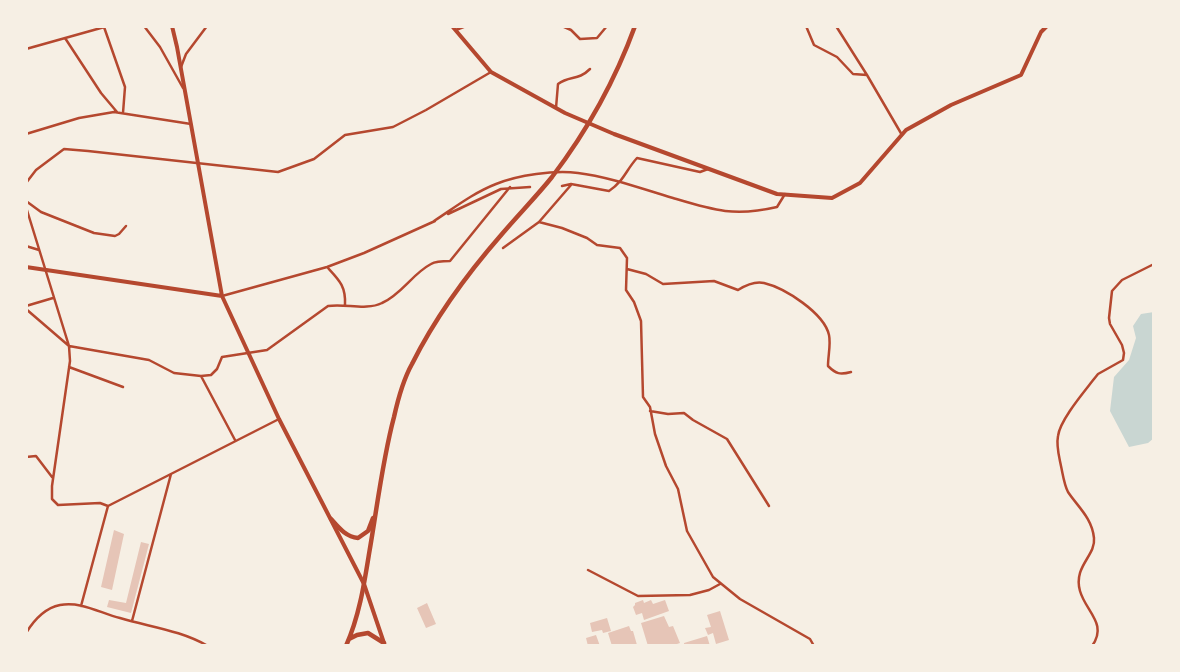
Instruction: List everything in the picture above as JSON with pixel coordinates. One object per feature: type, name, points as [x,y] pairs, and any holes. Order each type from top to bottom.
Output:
[{"type":"main road","points":[[346,646],[364,584],[388,439],[398,399],[414,358],[451,296],[478,262],[527,207],[569,154],[597,110],[618,69],[636,26]]},
{"type":"main road","points":[[331,519],[346,534],[352,538],[358,538],[368,531],[377,507]]},
{"type":"main road","points":[[349,639],[368,633],[384,644]]},
{"type":"street","points":[[26,49],[108,26]]},
{"type":"street","points":[[144,26],[160,47],[185,92]]},
{"type":"street","points":[[172,26],[222,296],[279,418],[364,584],[384,644]]},
{"type":"street","points":[[181,68],[186,54],[207,26]]},
{"type":"street","points":[[466,26],[454,28],[490,72],[577,118],[614,134],[777,194],[832,198],[860,183],[906,130],[951,105],[1021,75],[1040,32],[1047,26]]},
{"type":"street","points":[[562,26],[571,30],[580,39],[597,38],[607,26]]},
{"type":"street","points":[[806,26],[814,45],[837,56],[853,74],[867,75]]},
{"type":"street","points":[[836,26],[902,135]]},
{"type":"street","points":[[104,28],[125,87],[123,113]]},
{"type":"street","points":[[64,38],[101,93],[117,112]]},
{"type":"street","points":[[556,108],[558,84],[565,80],[583,76],[590,69]]},
{"type":"street","points":[[26,183],[36,170],[64,149],[278,172],[314,159],[345,136],[394,127],[490,72]]},
{"type":"street","points":[[26,134],[80,118],[117,112],[191,124]]},
{"type":"street","points":[[562,186],[572,184],[609,191],[620,182],[637,158],[700,172],[708,169]]},
{"type":"street","points":[[434,221],[476,194],[496,184],[523,176],[555,173],[576,172],[620,182],[716,211],[752,212],[777,207],[785,194]]},
{"type":"street","points":[[503,248],[539,222],[572,184]]},
{"type":"street","points":[[54,298],[26,307],[69,346],[149,360],[174,373],[201,376],[211,374],[217,370],[222,357],[267,350],[328,306],[363,307],[381,304],[398,294],[417,274],[432,263],[450,261],[510,187]]},
{"type":"street","points":[[26,267],[222,296],[326,267],[364,253],[501,189],[530,187]]},
{"type":"street","points":[[26,201],[41,212],[94,233],[115,236],[126,226]]},
{"type":"street","points":[[26,207],[69,346],[69,368],[53,477],[52,499],[58,505],[100,503],[108,506],[279,418]]},
{"type":"street","points":[[539,222],[562,228],[587,238],[597,245],[620,248],[627,258],[626,290],[634,302],[641,321],[643,397],[650,411],[655,434],[666,466],[678,489],[687,532],[713,577],[740,599],[810,639],[814,646]]},
{"type":"street","points":[[26,246],[39,250]]},
{"type":"street","points":[[1092,646],[1098,634],[1098,625],[1083,598],[1079,582],[1082,565],[1093,546],[1094,538],[1086,515],[1067,490],[1058,450],[1058,434],[1071,409],[1098,374],[1123,360],[1122,345],[1110,324],[1109,318],[1112,291],[1122,280],[1154,264]]},
{"type":"street","points":[[326,267],[342,283],[346,296],[345,305]]},
{"type":"street","points":[[627,268],[646,274],[663,284],[714,281],[738,290],[747,284],[763,283],[786,292],[820,317],[829,335],[828,366],[841,374],[851,372]]},
{"type":"street","points":[[69,368],[123,387]]},
{"type":"street","points":[[201,376],[236,441]]},
{"type":"street","points":[[650,411],[668,414],[684,413],[727,439],[769,506]]},
{"type":"street","points":[[26,457],[36,456],[53,477]]},
{"type":"street","points":[[132,621],[171,474]]},
{"type":"street","points":[[81,606],[108,506]]},
{"type":"street","points":[[588,570],[638,596],[690,595],[709,590],[721,584]]},
{"type":"street","points":[[26,633],[33,622],[46,611],[58,605],[68,604],[192,637],[208,646]]},
{"type":"shaded area","points":[[1154,312],[1154,438],[1148,443],[1129,447],[1110,411],[1114,377],[1129,360],[1136,338],[1133,326],[1141,314]]},
{"type":"building","points":[[114,530],[124,534],[112,590],[101,587]]},
{"type":"building","points":[[141,542],[149,544],[131,613],[107,607],[109,600],[126,603]]},
{"type":"building","points":[[643,600],[644,603],[651,600],[653,604],[665,600],[669,611],[644,620],[642,613],[636,615],[633,607],[635,603]]},
{"type":"building","points":[[427,603],[436,624],[426,628],[417,608]]},
{"type":"building","points":[[720,611],[729,640],[716,644],[713,633],[708,635],[705,628],[711,627],[707,615]]},
{"type":"building","points":[[664,616],[669,627],[673,626],[680,643],[671,646],[648,646],[641,623]]},
{"type":"building","points":[[607,618],[611,631],[603,633],[602,630],[592,632],[590,623]]},
{"type":"building","points":[[629,626],[631,631],[633,631],[637,645],[612,646],[608,633]]},
{"type":"building","points":[[596,635],[600,646],[588,646],[586,638]]},
{"type":"building","points":[[707,636],[710,646],[684,646],[684,643]]}]
